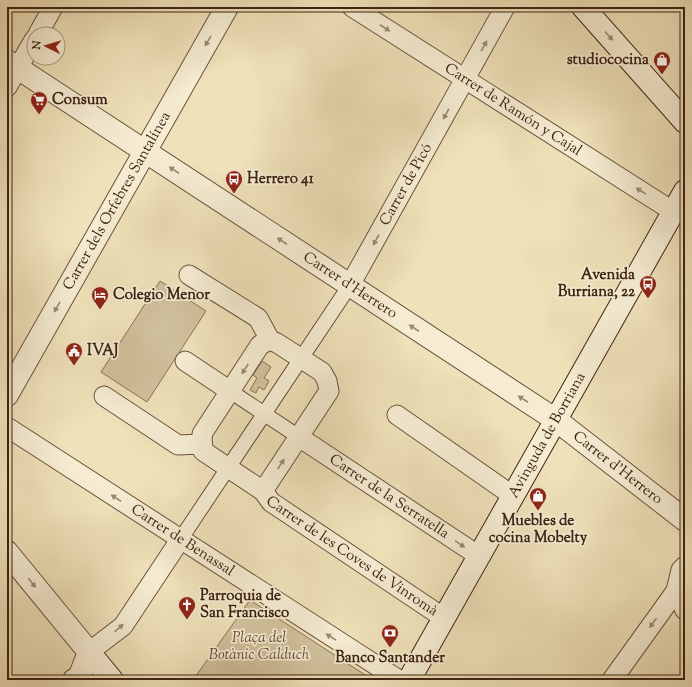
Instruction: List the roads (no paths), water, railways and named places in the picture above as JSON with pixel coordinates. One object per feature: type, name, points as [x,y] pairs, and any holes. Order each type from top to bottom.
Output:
[{"type":"street","points":[[42,26],[53,7]]},
{"type":"street","name":"Carrer dels Orfebres Santalínea","points":[[7,394],[227,7]]},
{"type":"street","name":"Carrer de Ramón y Cajal","points":[[352,7],[674,212]]},
{"type":"street","name":"Carrer de Picó","points":[[180,540],[350,286],[505,7]]},
{"type":"street","points":[[583,7],[685,122]]},
{"type":"street","points":[[7,87],[13,64],[26,49]]},
{"type":"street","name":"Carrer d'Herrero","points":[[13,64],[556,420],[685,520]]},
{"type":"street","name":"Avinguda de Borriana","points":[[409,680],[685,191]]},
{"type":"street","points":[[189,275],[258,318],[270,340],[278,343],[322,372],[327,381],[329,391],[263,491]]},
{"type":"street","points":[[104,396],[178,445],[201,444],[202,434],[260,345],[270,340]]},
{"type":"street","points":[[186,361],[299,437]]},
{"type":"street","points":[[397,415],[513,496]]},
{"type":"street","name":"Carrer de Benassal","points":[[7,427],[399,680]]},
{"type":"street","name":"Carrer de la Serratella","points":[[299,437],[479,556]]},
{"type":"street","name":"Carrer de les Coves de Vinromà","points":[[201,444],[203,451],[263,491],[271,502],[444,618]]},
{"type":"street","points":[[74,680],[78,678],[89,652],[122,626],[180,540]]},
{"type":"street","points":[[7,552],[112,680]]},
{"type":"street","points":[[685,566],[681,570],[680,592],[685,610]]},
{"type":"street","points":[[612,680],[680,592]]},
{"type":"place","name":"studiococina","points":[[662,75]]},
{"type":"place","name":"Consum","points":[[39,115]]},
{"type":"place","name":"Herrero 41","points":[[234,194]]},
{"type":"place","name":"Avenida Burriana, 22","points":[[648,299]]},
{"type":"place","name":"Colegio Menor","points":[[100,310]]},
{"type":"place","name":"IVAJ","points":[[74,366]]},
{"type":"place","name":"Muebles de cocina Mobelty","points":[[538,511]]},
{"type":"place","name":"Parroquia de San Francisco","points":[[187,620]]},
{"type":"place","name":"Banco Santander","points":[[390,648]]},
{"type":"park label","name":"Plaça del Botànic Calduch","points":[[259,646]]}]
